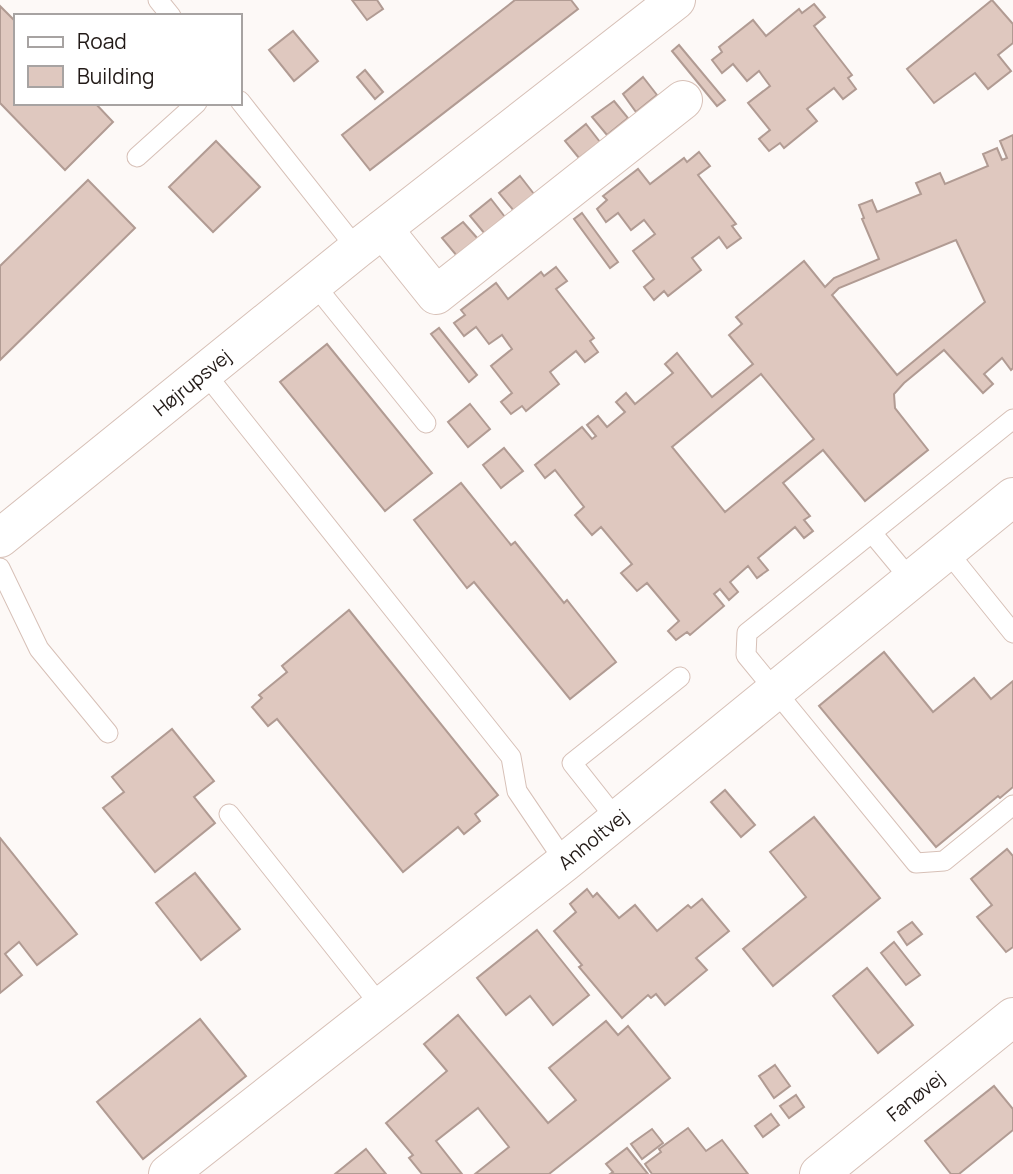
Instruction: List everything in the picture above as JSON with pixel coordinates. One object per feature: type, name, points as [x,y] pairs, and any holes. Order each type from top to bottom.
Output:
[{"type":"street","name":"Højrupsvej","points":[[0,538],[370,239],[676,0]]},
{"type":"street","points":[[370,239],[436,295],[683,100]]},
{"type":"street","name":"Anholtvej","points":[[168,1174],[565,862],[1013,497]]},
{"type":"street","name":"Fanøvej","points":[[819,1174],[1013,1017]]},
{"type":"lane","points":[[158,0],[169,14]]},
{"type":"lane","points":[[242,103],[370,239]]},
{"type":"lane","points":[[137,158],[195,105]]},
{"type":"lane","points":[[314,284],[426,423]]},
{"type":"lane","points":[[205,373],[511,758],[517,791],[565,862]]},
{"type":"lane","points":[[1013,419],[747,633],[746,655],[916,863],[944,861],[1013,805]]},
{"type":"lane","points":[[872,533],[911,580]]},
{"type":"lane","points":[[947,551],[1013,633]]},
{"type":"lane","points":[[0,568],[39,649],[108,733]]},
{"type":"lane","points":[[617,820],[572,763],[680,677]]},
{"type":"lane","points":[[229,814],[381,1006]]},
{"type":"building","points":[[352,0],[377,0],[383,9],[367,20]]},
{"type":"building","points":[[515,0],[571,0],[578,9],[370,170],[342,135]]},
{"type":"building","points":[[992,0],[1013,24],[1013,43],[998,55],[1011,71],[988,89],[975,73],[934,103],[907,69]]},
{"type":"building","points":[[814,4],[825,17],[814,26],[852,75],[848,78],[856,89],[843,99],[834,88],[807,109],[817,121],[784,148],[780,143],[769,151],[759,139],[770,130],[748,103],[770,86],[759,71],[747,81],[733,64],[722,73],[712,60],[722,52],[719,47],[753,20],[766,36],[799,9],[802,13]]},
{"type":"building","points":[[0,6],[14,20],[14,105],[97,105],[113,122],[65,170],[0,103]]},
{"type":"building","points":[[293,31],[318,61],[294,81],[269,50]]},
{"type":"building","points":[[679,45],[725,100],[717,106],[672,51]]},
{"type":"building","points":[[365,70],[383,92],[375,99],[357,77]]},
{"type":"building","points":[[643,77],[657,95],[636,112],[623,94]]},
{"type":"building","points":[[614,101],[628,118],[607,135],[592,117]]},
{"type":"building","points":[[586,124],[600,142],[579,158],[565,141]]},
{"type":"building","points":[[1013,135],[1013,368],[1011,370],[1002,358],[984,374],[993,384],[983,393],[944,350],[894,394],[895,408],[928,450],[865,501],[823,450],[783,483],[810,516],[804,520],[813,531],[804,538],[795,527],[758,558],[768,570],[757,578],[748,566],[730,582],[738,592],[729,600],[720,589],[714,594],[724,606],[690,635],[687,632],[676,640],[668,631],[679,621],[647,583],[637,591],[621,573],[632,564],[601,527],[592,535],[575,515],[584,507],[555,470],[545,478],[535,465],[582,427],[592,439],[596,436],[587,425],[598,416],[607,427],[625,412],[616,402],[626,393],[635,404],[673,373],[665,364],[677,353],[712,397],[753,364],[729,335],[742,324],[736,317],[804,261],[825,287],[834,278],[879,259],[859,205],[872,200],[877,212],[921,194],[916,183],[940,173],[945,184],[988,166],[983,154],[997,148],[1002,160],[1007,158],[1000,141]],"holes":[[[956,240],[985,302],[897,375],[832,295],[839,288]],[[761,374],[814,439],[725,512],[672,447]]]},
{"type":"building","points":[[216,141],[260,187],[213,232],[169,187]]},
{"type":"building","points":[[699,152],[710,166],[698,175],[736,224],[732,226],[741,238],[727,248],[719,237],[692,258],[701,270],[668,296],[664,291],[654,300],[644,287],[654,279],[633,251],[655,234],[644,220],[631,230],[618,213],[606,222],[597,209],[607,200],[603,196],[638,169],[650,184],[684,158],[687,162]]},
{"type":"building","points":[[520,176],[534,194],[514,211],[499,193]]},
{"type":"building","points":[[88,180],[135,228],[0,360],[0,266]]},
{"type":"building","points":[[491,199],[505,217],[485,234],[470,216]]},
{"type":"building","points":[[582,213],[618,262],[610,268],[574,219]]},
{"type":"building","points":[[463,222],[478,239],[457,256],[442,238]]},
{"type":"building","points":[[556,267],[567,281],[556,289],[594,338],[590,341],[598,352],[585,362],[576,351],[550,372],[559,384],[526,411],[522,406],[511,414],[501,402],[512,393],[491,366],[512,349],[502,335],[489,344],[476,327],[464,336],[454,323],[465,315],[461,310],[496,283],[508,299],[541,272],[544,276]]},
{"type":"building","points":[[439,328],[477,375],[469,382],[431,334]]},
{"type":"building","points":[[327,344],[432,473],[385,511],[280,382]]},
{"type":"building","points":[[470,404],[490,429],[468,447],[448,422]]},
{"type":"building","points":[[504,448],[523,471],[501,488],[483,465]]},
{"type":"building","points":[[461,483],[511,545],[515,542],[564,603],[567,600],[616,662],[570,699],[474,582],[467,588],[414,520]]},
{"type":"building","points":[[349,610],[498,795],[475,814],[480,821],[464,834],[458,827],[403,872],[277,719],[268,726],[252,707],[262,698],[259,695],[287,672],[282,666]]},
{"type":"building","points":[[884,652],[933,712],[974,678],[991,699],[1013,681],[1013,787],[1000,798],[998,796],[936,847],[819,706]]},
{"type":"building","points":[[172,729],[214,781],[194,797],[215,823],[155,872],[103,808],[124,792],[112,777]]},
{"type":"building","points":[[725,790],[755,825],[741,837],[711,802]]},
{"type":"building","points":[[814,817],[880,898],[773,986],[743,949],[806,897],[770,852]]},
{"type":"building","points":[[0,838],[77,934],[37,965],[19,942],[5,954],[22,975],[0,993]]},
{"type":"building","points":[[1007,849],[1013,856],[1013,947],[1006,952],[977,917],[992,905],[971,879]]},
{"type":"building","points":[[195,873],[240,929],[201,960],[156,903]]},
{"type":"building","points":[[587,889],[593,897],[597,893],[619,918],[635,905],[657,931],[688,905],[691,908],[702,899],[729,931],[696,958],[707,970],[665,1005],[656,994],[651,998],[648,995],[622,1018],[579,967],[582,965],[554,931],[576,912],[570,904]]},
{"type":"building","points":[[912,922],[922,934],[907,945],[898,932]]},
{"type":"building","points":[[537,930],[589,995],[553,1025],[530,996],[506,1015],[477,978]]},
{"type":"building","points":[[894,942],[920,975],[906,985],[881,953]]},
{"type":"building","points":[[867,968],[913,1025],[878,1053],[833,996]]},
{"type":"building","points":[[458,1015],[548,1123],[576,1100],[549,1068],[606,1021],[618,1035],[628,1026],[670,1078],[549,1174],[475,1174],[509,1147],[478,1108],[436,1141],[462,1174],[422,1174],[409,1158],[413,1155],[386,1123],[447,1071],[424,1044]]},
{"type":"building","points":[[200,1019],[246,1076],[143,1159],[97,1102]]},
{"type":"building","points":[[775,1065],[790,1086],[774,1098],[759,1076]]},
{"type":"building","points":[[994,1086],[1013,1109],[1013,1130],[959,1174],[951,1174],[925,1141]]},
{"type":"building","points":[[796,1095],[804,1107],[789,1118],[780,1106]]},
{"type":"building","points":[[771,1114],[779,1125],[763,1137],[755,1126]]},
{"type":"building","points":[[688,1128],[706,1151],[722,1140],[748,1174],[652,1174],[645,1164],[661,1152],[659,1149]]},
{"type":"building","points":[[652,1129],[663,1143],[642,1159],[631,1144]]},
{"type":"building","points":[[627,1148],[648,1174],[610,1174],[613,1172],[606,1164]]},
{"type":"building","points":[[366,1149],[386,1174],[335,1174]]}]
